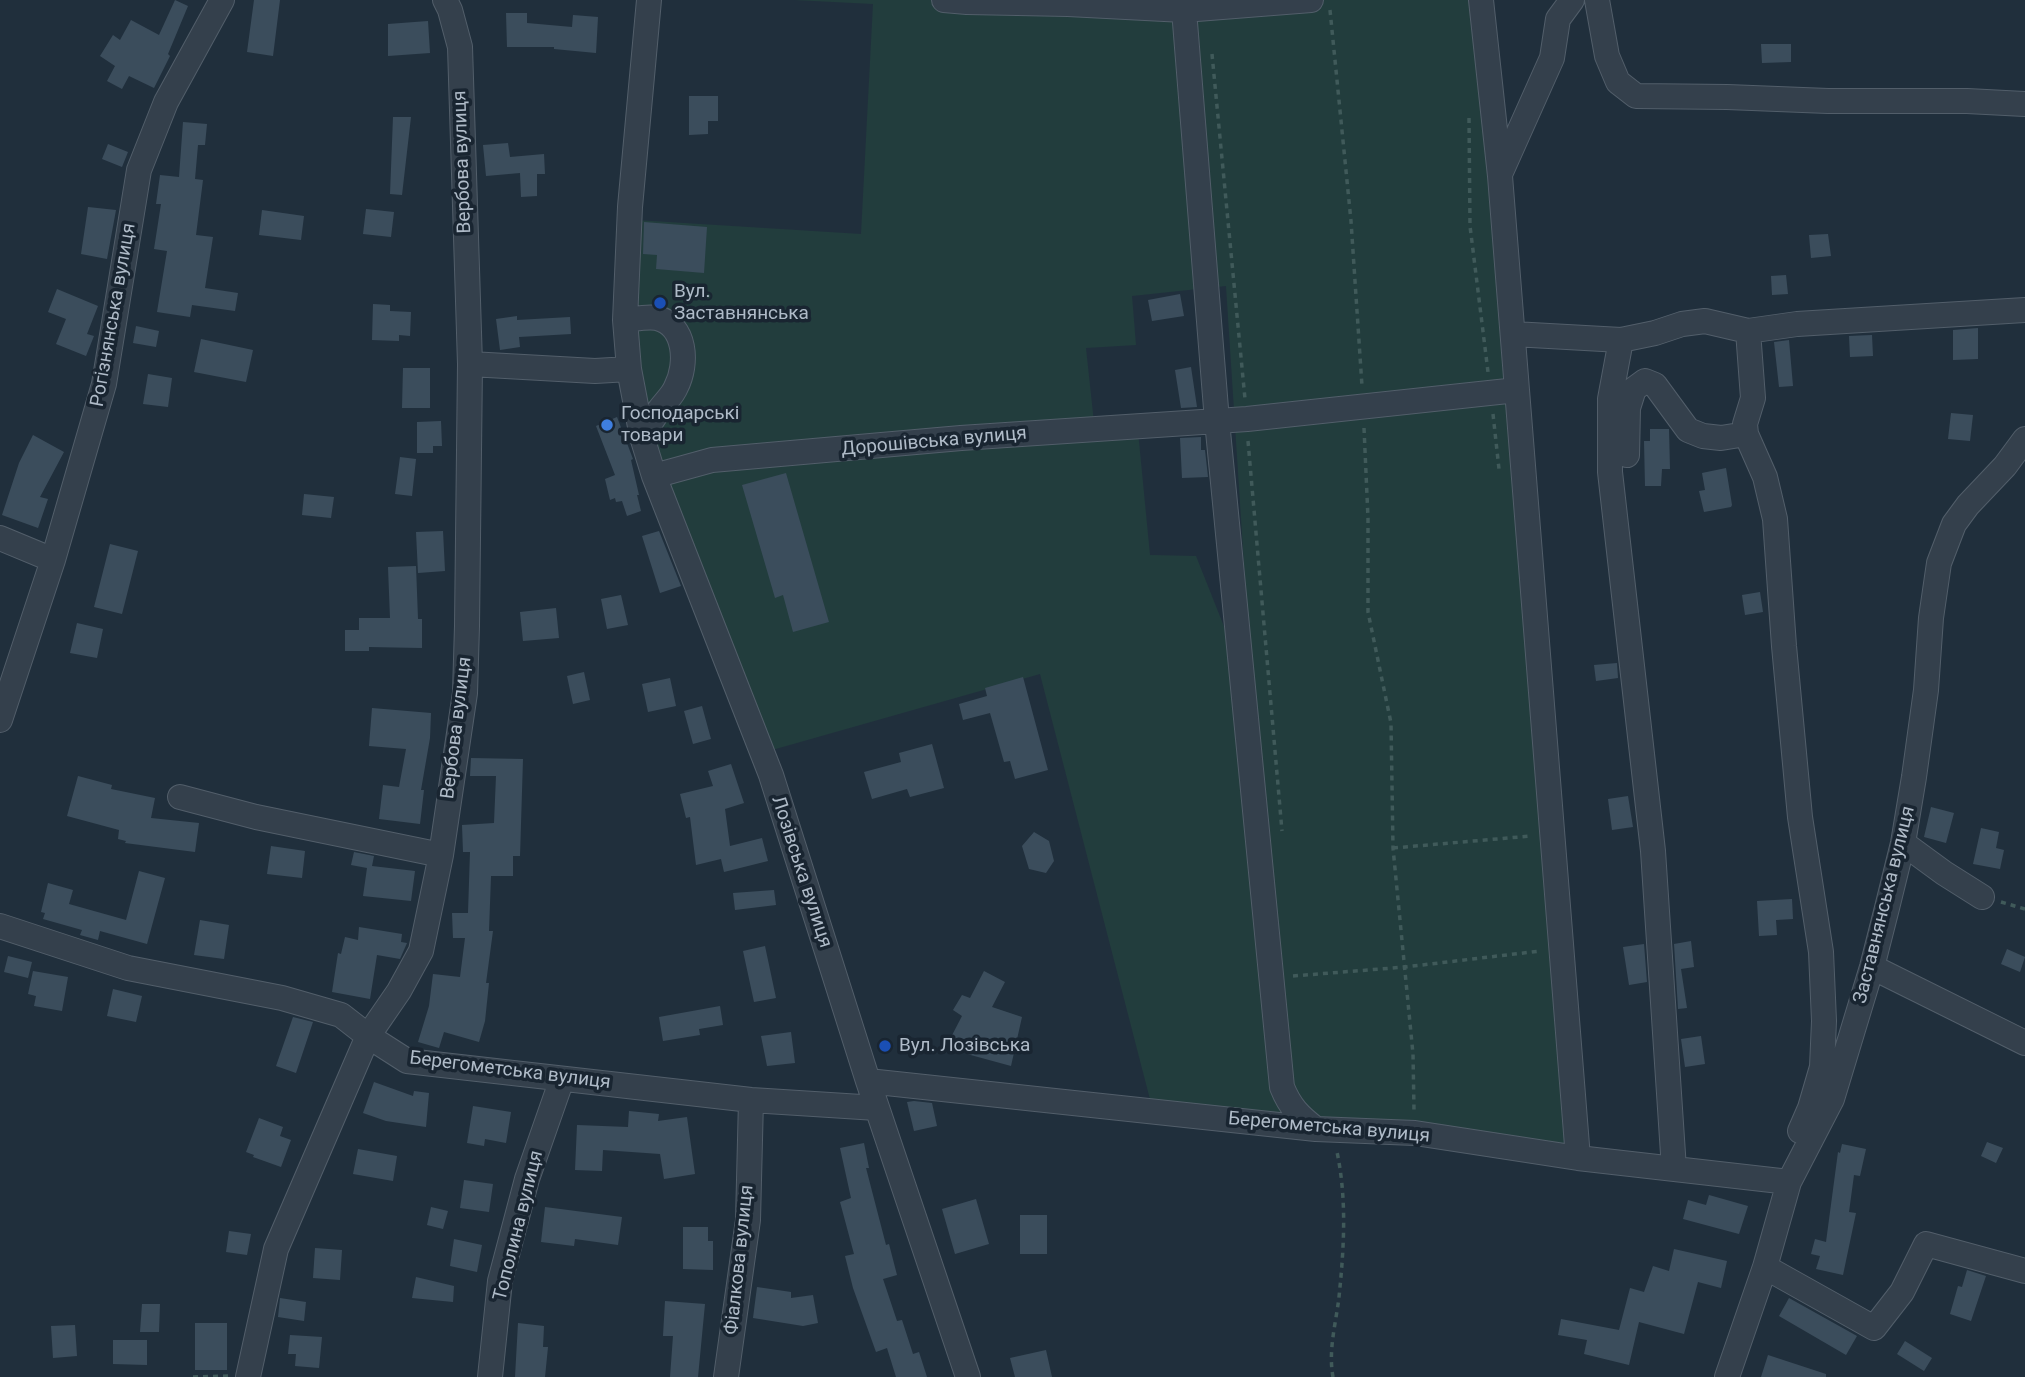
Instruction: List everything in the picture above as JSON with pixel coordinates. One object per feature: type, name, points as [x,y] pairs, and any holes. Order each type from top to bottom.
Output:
[{"type":"street","name":"Рогізнянська вулиця","points":[[0,720],[53,560],[104,384],[139,170],[166,102],[222,0]]},
{"type":"street","name":"Вербова вулиця","points":[[248,1376],[276,1249],[368,1036],[421,951],[441,855],[465,693],[470,364],[460,47],[445,0]]},
{"type":"street","name":"Лозівська вулиця","points":[[649,0],[631,207],[625,320],[629,369],[642,437],[654,476],[771,775],[868,1081],[968,1377]]},
{"type":"street","points":[[944,0],[1184,10],[1311,0]]},
{"type":"street","points":[[1481,0],[1500,176],[1578,1157]]},
{"type":"street","points":[[1500,176],[1552,58],[1558,19],[1572,0]]},
{"type":"street","points":[[1597,0],[1607,56],[1618,82],[1636,96],[2025,104]]},
{"type":"street","points":[[1184,10],[1217,421],[1282,1087],[1289,1103],[1301,1117],[1324,1129]]},
{"type":"street","points":[[1513,334],[1621,340],[1682,324],[1705,321],[1748,331],[1797,324],[2025,310]]},
{"type":"street","points":[[625,320],[655,317],[670,323],[679,334],[682,352],[683,368],[676,388],[642,437]]},
{"type":"street","points":[[1748,331],[1752,398],[1745,424],[1746,434],[1765,477],[1775,519],[1800,817],[1822,966],[1822,1067],[1810,1108],[1780,1181]]},
{"type":"street","points":[[1621,340],[1610,399],[1610,471],[1653,851],[1674,1169]]},
{"type":"street","points":[[470,364],[594,371],[629,369]]},
{"type":"street","points":[[1627,455],[1628,408],[1634,389],[1644,380],[1655,384],[1688,430],[1703,436],[1721,438],[1746,434]]},
{"type":"street","name":"Дорошівська вулиця","points":[[654,476],[712,460],[961,438],[1247,419],[1517,390]]},
{"type":"street","name":"Заставнянська вулиця","points":[[1727,1377],[1765,1267],[1780,1181],[1832,1099],[1872,967],[1903,843],[1926,690],[1931,618],[1939,563],[1954,524],[2025,439]]},
{"type":"street","points":[[0,538],[53,560]]},
{"type":"street","points":[[180,797],[256,817],[441,855]]},
{"type":"street","points":[[1903,843],[1982,897]]},
{"type":"street","name":"Берегометська вулиця","points":[[0,926],[128,968],[282,998],[341,1015],[407,1061],[751,1100],[877,1108]]},
{"type":"street","points":[[1872,967],[2025,1043]]},
{"type":"street","name":"Тополина вулиця","points":[[491,1377],[500,1281],[527,1179],[562,1079]]},
{"type":"street","name":"Берегометська вулиця","points":[[868,1081],[1324,1129],[1415,1133],[1578,1157],[1780,1181]]},
{"type":"street","name":"Фіалкова вулиця","points":[[726,1377],[748,1220],[751,1100]]},
{"type":"street","points":[[1765,1267],[1874,1328],[1902,1292],[1926,1244],[2025,1271]]},
{"type":"path","points":[[1329,0],[1351,221],[1364,405],[1368,612],[1391,723],[1393,848],[1413,1055],[1415,1133]]},
{"type":"path","points":[[1212,48],[1247,419],[1282,839]]},
{"type":"path","points":[[1393,848],[1531,836]]},
{"type":"path","points":[[1272,976],[1405,967],[1545,951]]},
{"type":"path","points":[[1324,1129],[1341,1169],[1344,1240],[1332,1346],[1333,1377]]},
{"type":"path","points":[[193,1377],[248,1376]]},
{"type":"green space","points":[[794,0],[1476,0],[1575,1155],[1152,1107],[1040,674],[758,754],[624,381],[636,220],[861,234],[873,4]],"holes":[[[1226,286],[1248,627],[1225,629],[1196,556],[1150,555],[1137,421],[1094,423],[1086,348],[1136,345],[1132,296]]]},
{"type":"building","points":[[175,0],[188,6],[168,54],[170,56],[154,88],[129,76],[122,89],[107,81],[115,66],[100,56],[113,35],[120,40],[131,20],[159,35]]},
{"type":"building","points":[[254,0],[280,0],[273,56],[247,52]]},
{"type":"building","points":[[506,13],[527,13],[527,23],[572,27],[573,15],[598,17],[596,53],[554,47],[507,47]]},
{"type":"building","points":[[428,21],[430,53],[388,56],[388,24]]},
{"type":"building","points":[[1761,44],[1791,44],[1791,62],[1762,63]]},
{"type":"building","points":[[689,96],[718,96],[718,121],[708,121],[708,134],[689,135]]},
{"type":"building","points":[[393,117],[411,117],[402,195],[390,194]]},
{"type":"building","points":[[183,122],[207,124],[205,145],[198,145],[195,179],[203,180],[196,235],[213,237],[205,288],[238,293],[235,311],[192,305],[190,317],[157,312],[167,251],[154,249],[161,204],[156,204],[160,175],[179,177]]},
{"type":"building","points":[[508,143],[510,157],[544,154],[545,174],[537,174],[537,196],[521,197],[520,173],[486,176],[483,145]]},
{"type":"building","points":[[108,144],[128,152],[122,167],[102,159]]},
{"type":"building","points":[[88,207],[116,210],[107,259],[81,254]]},
{"type":"building","points":[[366,209],[394,212],[391,237],[363,234]]},
{"type":"building","points":[[262,210],[304,216],[301,240],[259,235]]},
{"type":"building","points":[[644,222],[707,227],[704,273],[656,269],[657,255],[643,254]]},
{"type":"building","points":[[1828,234],[1831,256],[1811,258],[1809,235]]},
{"type":"building","points":[[1786,275],[1788,294],[1772,295],[1771,276]]},
{"type":"building","points":[[57,289],[98,306],[87,334],[94,336],[86,356],[56,344],[66,319],[48,312]]},
{"type":"building","points":[[1180,294],[1184,316],[1152,321],[1148,300]]},
{"type":"building","points":[[373,304],[390,305],[390,311],[411,312],[410,336],[399,335],[399,341],[372,340]]},
{"type":"building","points":[[517,316],[517,320],[570,317],[571,334],[519,337],[520,347],[500,350],[496,319]]},
{"type":"building","points":[[136,326],[159,331],[156,347],[133,343]]},
{"type":"building","points":[[1978,328],[1978,359],[1953,360],[1953,330]]},
{"type":"building","points":[[1872,335],[1873,356],[1850,357],[1849,336]]},
{"type":"building","points":[[201,339],[253,350],[246,382],[194,372]]},
{"type":"building","points":[[1789,340],[1793,386],[1779,387],[1774,342]]},
{"type":"building","points":[[1191,367],[1197,407],[1181,408],[1175,370]]},
{"type":"building","points":[[403,368],[430,368],[430,408],[402,408]]},
{"type":"building","points":[[148,374],[172,378],[168,407],[143,404]]},
{"type":"building","points":[[1951,413],[1973,415],[1970,441],[1948,439]]},
{"type":"building","points":[[617,417],[633,459],[631,460],[641,511],[627,516],[622,501],[616,502],[615,498],[610,500],[605,479],[615,475],[596,426]]},
{"type":"building","points":[[441,421],[442,446],[433,446],[433,453],[417,453],[417,422]]},
{"type":"building","points":[[1650,429],[1669,429],[1670,469],[1662,469],[1661,486],[1645,486],[1644,441],[1650,441]]},
{"type":"building","points":[[33,435],[64,452],[40,497],[48,499],[38,528],[2,515],[19,463]]},
{"type":"building","points":[[1201,437],[1201,450],[1205,450],[1208,477],[1182,478],[1180,438]]},
{"type":"building","points":[[400,457],[416,459],[412,496],[395,494]]},
{"type":"building","points":[[1726,468],[1731,507],[1704,512],[1699,491],[1705,490],[1702,473]]},
{"type":"building","points":[[786,473],[829,622],[793,632],[783,595],[775,598],[742,485]]},
{"type":"building","points":[[304,494],[334,497],[331,518],[302,515]]},
{"type":"building","points":[[443,531],[445,571],[418,573],[416,532]]},
{"type":"building","points":[[659,531],[681,586],[660,593],[642,536]]},
{"type":"building","points":[[110,544],[138,551],[122,614],[94,607]]},
{"type":"building","points":[[416,566],[418,619],[422,619],[422,648],[369,647],[369,651],[345,651],[345,630],[359,630],[359,618],[390,618],[388,567]]},
{"type":"building","points":[[1760,592],[1763,612],[1745,615],[1742,595]]},
{"type":"building","points":[[621,595],[628,625],[607,629],[601,599]]},
{"type":"building","points":[[556,608],[559,638],[523,641],[520,612]]},
{"type":"building","points":[[77,623],[103,629],[97,658],[70,653]]},
{"type":"building","points":[[1617,663],[1618,678],[1596,681],[1594,665]]},
{"type":"building","points":[[584,672],[590,700],[573,704],[567,676]]},
{"type":"building","points":[[1023,677],[1048,770],[1015,779],[1010,761],[1004,762],[990,713],[963,720],[959,704],[987,696],[985,688]]},
{"type":"building","points":[[670,678],[676,706],[648,712],[642,684]]},
{"type":"building","points":[[702,706],[711,739],[693,744],[684,711]]},
{"type":"building","points":[[372,708],[431,713],[430,738],[421,790],[424,790],[420,824],[379,819],[383,785],[399,787],[406,749],[369,746]]},
{"type":"building","points":[[932,744],[944,788],[910,797],[907,789],[872,799],[864,772],[901,762],[899,753]]},
{"type":"building","points":[[471,758],[523,759],[520,856],[513,856],[513,876],[491,876],[489,931],[493,931],[486,983],[489,983],[485,1021],[479,1042],[444,1032],[439,1048],[418,1042],[429,1006],[433,974],[460,977],[465,938],[453,938],[452,913],[468,913],[470,852],[463,852],[462,825],[494,823],[496,776],[470,776]]},
{"type":"building","points":[[731,764],[744,803],[725,809],[730,846],[762,838],[768,861],[724,872],[721,859],[696,865],[690,817],[686,818],[680,794],[713,786],[708,771]]},
{"type":"building","points":[[78,776],[112,785],[111,789],[155,798],[151,818],[199,823],[195,852],[125,843],[126,841],[118,839],[119,830],[67,816]]},
{"type":"building","points":[[1628,796],[1633,827],[1612,830],[1608,799]]},
{"type":"building","points":[[1931,807],[1954,813],[1946,843],[1924,837]]},
{"type":"building","points":[[1981,828],[1999,832],[1996,848],[2004,850],[2000,869],[1973,864]]},
{"type":"building","points":[[1034,832],[1049,841],[1054,861],[1046,873],[1029,869],[1022,846]]},
{"type":"building","points":[[271,846],[305,851],[302,878],[267,874]]},
{"type":"building","points":[[354,852],[374,856],[372,866],[415,871],[411,901],[363,896],[367,868],[351,865]]},
{"type":"building","points":[[139,871],[165,878],[147,944],[100,931],[98,940],[80,935],[82,930],[43,919],[45,913],[41,912],[48,883],[73,890],[69,904],[126,920]]},
{"type":"building","points":[[774,890],[776,905],[735,910],[733,893]]},
{"type":"building","points":[[1792,899],[1793,919],[1776,920],[1777,935],[1759,936],[1757,901]]},
{"type":"building","points":[[200,920],[229,925],[224,959],[194,955]]},
{"type":"building","points":[[359,927],[402,934],[401,942],[407,943],[400,959],[377,955],[370,999],[332,992],[338,953],[341,954],[345,937],[358,940]]},
{"type":"building","points":[[1691,941],[1694,967],[1681,969],[1687,1008],[1678,1009],[1674,944]]},
{"type":"building","points":[[1644,944],[1647,982],[1629,985],[1623,947]]},
{"type":"building","points":[[765,946],[776,998],[754,1002],[743,951]]},
{"type":"building","points":[[2007,949],[2025,957],[2020,972],[2001,964]]},
{"type":"building","points":[[8,956],[32,962],[28,978],[4,972]]},
{"type":"building","points":[[33,971],[68,977],[62,1011],[34,1006],[36,996],[28,994]]},
{"type":"building","points":[[984,971],[1005,982],[992,1007],[1022,1017],[1011,1066],[967,1054],[948,1043],[962,1016],[953,1010],[962,995],[970,998]]},
{"type":"building","points":[[113,989],[142,996],[136,1022],[107,1016]]},
{"type":"building","points":[[720,1006],[723,1025],[699,1029],[700,1035],[663,1041],[659,1017]]},
{"type":"building","points":[[293,1017],[313,1022],[296,1073],[276,1066]]},
{"type":"building","points":[[791,1032],[795,1063],[767,1066],[761,1036]]},
{"type":"building","points":[[1701,1036],[1705,1064],[1685,1067],[1681,1039]]},
{"type":"building","points":[[374,1082],[413,1096],[414,1091],[429,1093],[426,1127],[386,1121],[363,1113]]},
{"type":"building","points":[[907,1102],[932,1103],[937,1126],[914,1131]]},
{"type":"building","points":[[473,1106],[511,1112],[506,1143],[485,1139],[484,1146],[467,1143]]},
{"type":"building","points":[[629,1111],[659,1114],[658,1121],[687,1117],[695,1174],[664,1179],[660,1154],[603,1150],[602,1171],[575,1170],[577,1125],[628,1127]]},
{"type":"building","points":[[259,1118],[283,1127],[280,1136],[291,1140],[281,1167],[246,1152]]},
{"type":"building","points":[[1987,1142],[2003,1148],[1996,1163],[1981,1156]]},
{"type":"building","points":[[864,1143],[869,1168],[866,1168],[886,1245],[889,1244],[897,1275],[883,1279],[897,1321],[902,1320],[913,1354],[919,1352],[927,1377],[896,1377],[887,1348],[876,1352],[853,1288],[845,1256],[854,1254],[840,1202],[851,1198],[840,1148]]},
{"type":"building","points":[[1842,1144],[1866,1149],[1860,1176],[1854,1175],[1849,1212],[1856,1213],[1843,1275],[1816,1269],[1820,1256],[1811,1254],[1815,1239],[1826,1242],[1838,1152],[1840,1153]]},
{"type":"building","points":[[358,1149],[397,1156],[393,1181],[353,1174]]},
{"type":"building","points":[[464,1180],[493,1184],[489,1212],[460,1208]]},
{"type":"building","points":[[1709,1195],[1748,1206],[1739,1234],[1683,1219],[1688,1200],[1706,1205]]},
{"type":"building","points":[[976,1199],[989,1244],[955,1254],[942,1209]]},
{"type":"building","points":[[431,1207],[448,1211],[443,1229],[427,1225]]},
{"type":"building","points":[[545,1207],[622,1217],[618,1245],[575,1239],[574,1246],[541,1242]]},
{"type":"building","points":[[1020,1215],[1047,1215],[1047,1254],[1020,1254]]},
{"type":"building","points":[[683,1227],[708,1227],[708,1241],[713,1241],[713,1270],[683,1269]]},
{"type":"building","points":[[229,1231],[251,1234],[247,1255],[226,1252]]},
{"type":"building","points":[[454,1239],[482,1245],[477,1272],[450,1266]]},
{"type":"building","points":[[315,1248],[342,1250],[340,1280],[313,1278]]},
{"type":"building","points":[[1674,1249],[1727,1261],[1721,1288],[1698,1282],[1684,1334],[1639,1322],[1629,1365],[1584,1354],[1587,1340],[1558,1335],[1561,1319],[1619,1330],[1630,1288],[1644,1292],[1653,1266],[1669,1271]]},
{"type":"building","points":[[1967,1270],[1986,1276],[1971,1321],[1950,1314],[1958,1286],[1962,1287]]},
{"type":"building","points":[[416,1277],[454,1286],[453,1302],[412,1298]]},
{"type":"building","points":[[757,1287],[791,1292],[791,1298],[813,1295],[818,1323],[803,1326],[753,1318]]},
{"type":"building","points":[[280,1298],[306,1302],[304,1321],[278,1317]]},
{"type":"building","points":[[1789,1298],[1857,1336],[1846,1355],[1779,1316]]},
{"type":"building","points":[[665,1301],[705,1304],[698,1377],[670,1377],[673,1336],[663,1336]]},
{"type":"building","points":[[142,1304],[160,1304],[159,1332],[140,1332]]},
{"type":"building","points":[[195,1323],[227,1323],[227,1370],[195,1370]]},
{"type":"building","points":[[518,1323],[544,1326],[543,1347],[548,1347],[545,1377],[515,1377]]},
{"type":"building","points":[[75,1325],[77,1356],[53,1358],[51,1326]]},
{"type":"building","points":[[290,1335],[322,1337],[319,1368],[295,1366],[296,1354],[288,1354]]},
{"type":"building","points":[[113,1340],[147,1340],[147,1365],[113,1364]]},
{"type":"building","points":[[1905,1341],[1932,1358],[1924,1371],[1897,1354]]},
{"type":"building","points":[[1046,1350],[1052,1377],[1015,1377],[1010,1358]]},
{"type":"building","points":[[1768,1355],[1826,1374],[1826,1377],[1761,1377]]},
{"type":"place","name":"Вул. Заставнянська","points":[[660,303]]},
{"type":"place","name":"Господарські товари","points":[[607,425]]},
{"type":"place","name":"Вул. Лозівська","points":[[885,1046]]}]
